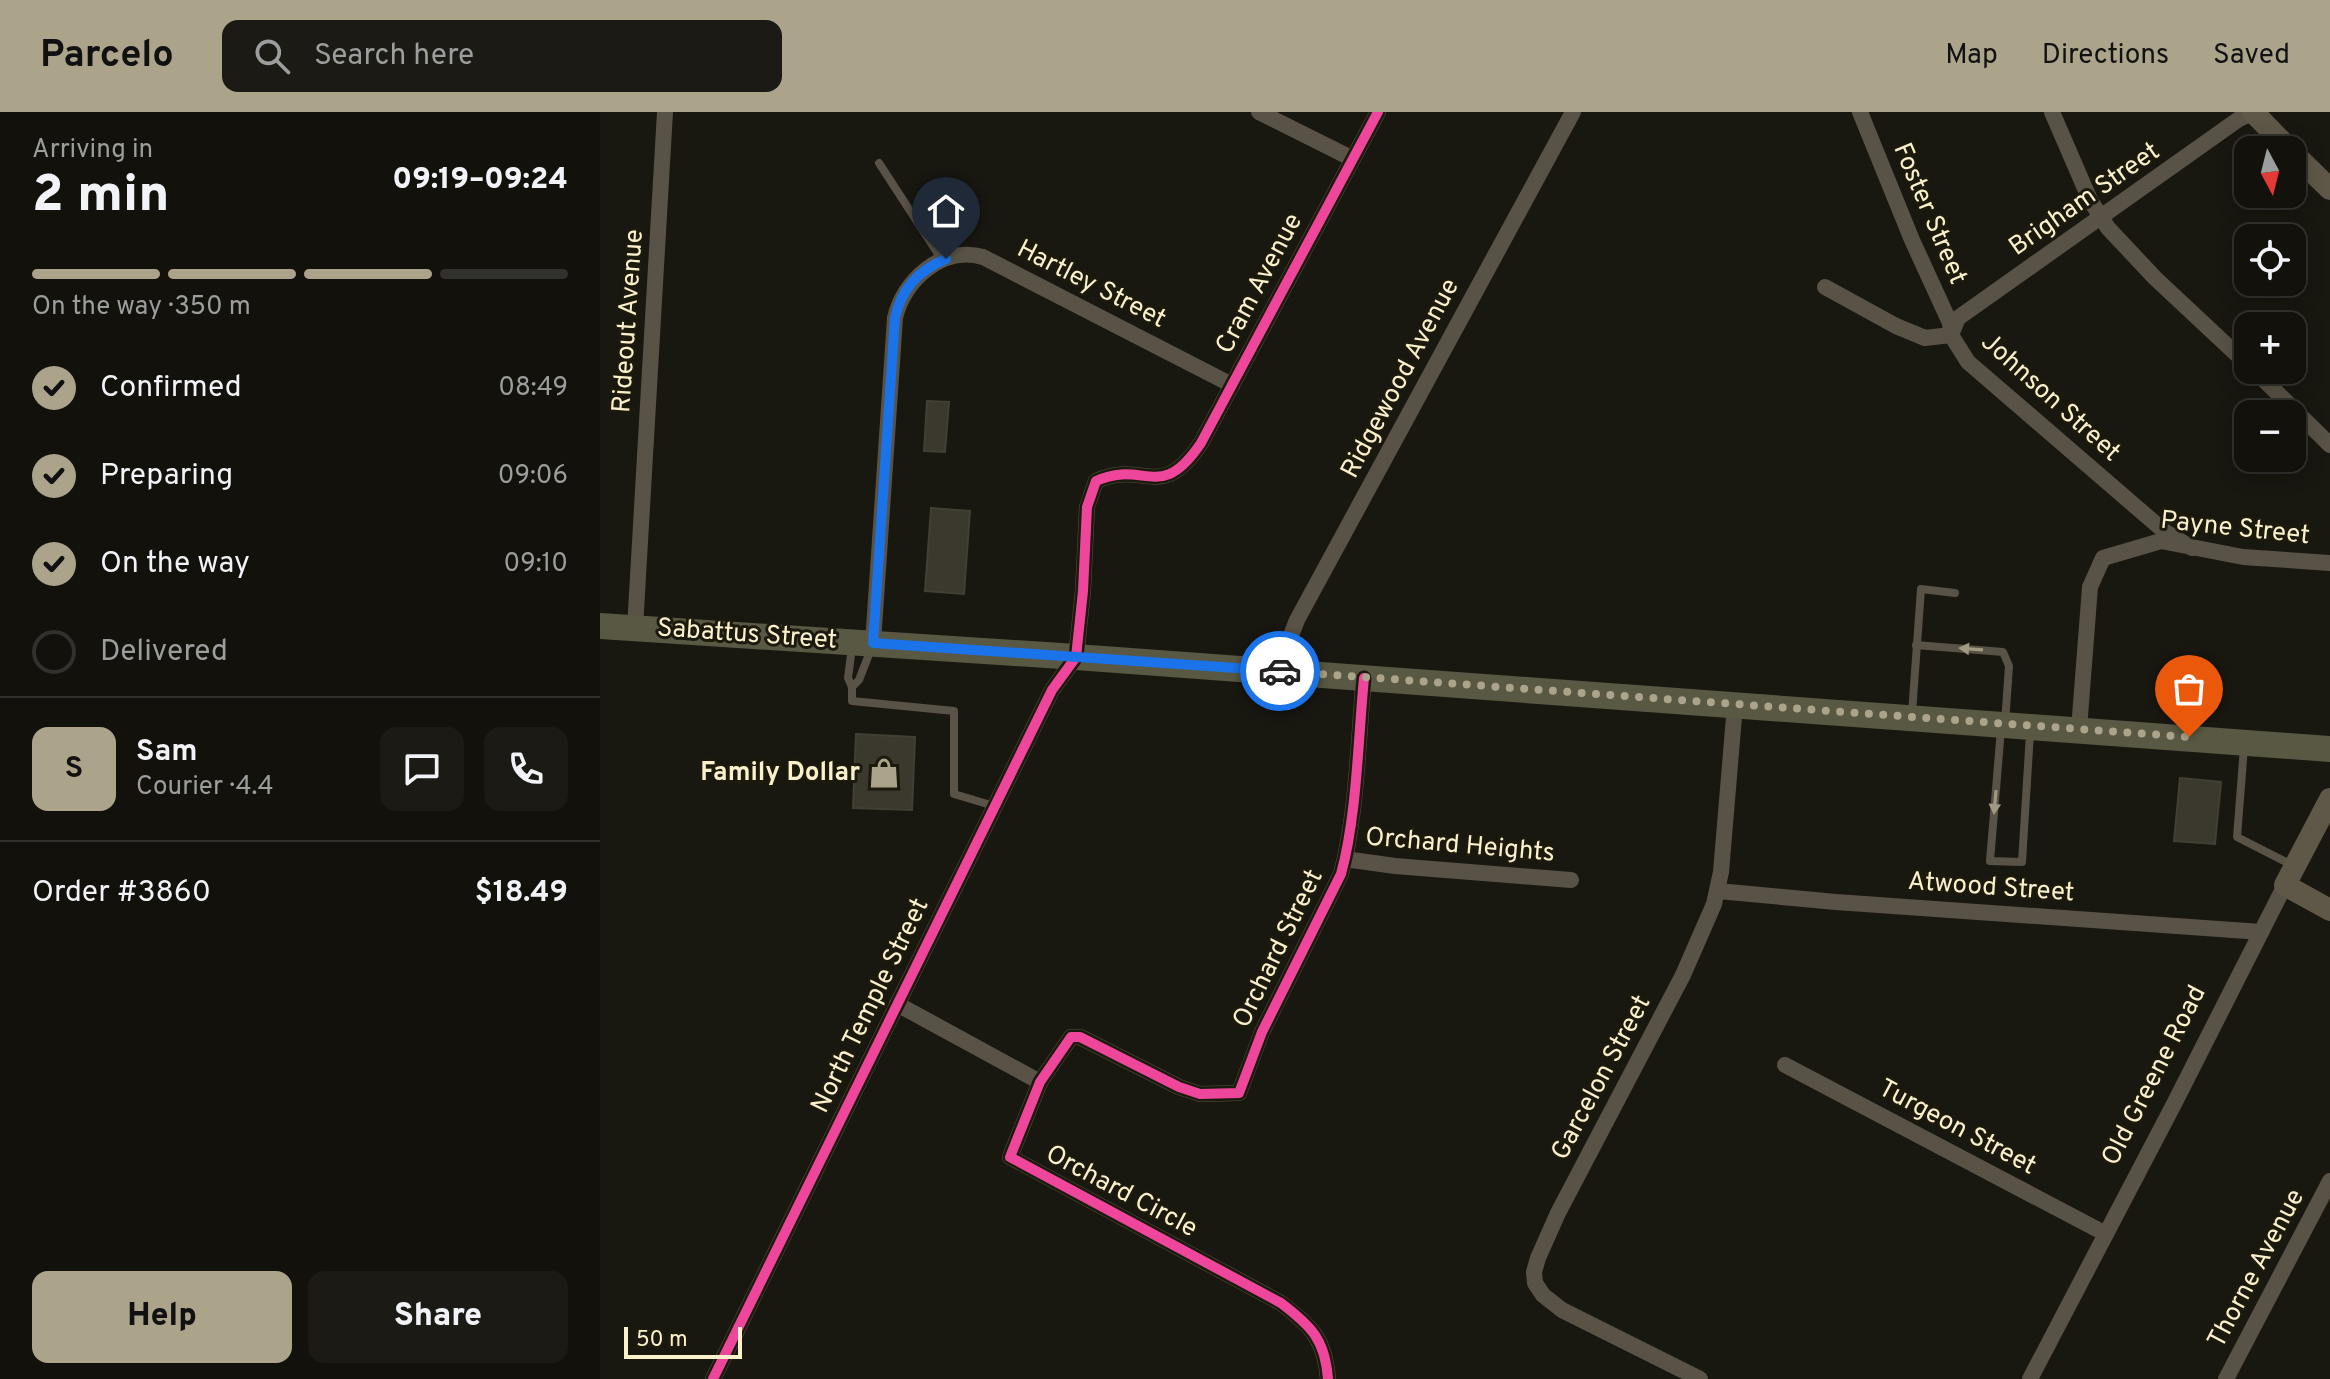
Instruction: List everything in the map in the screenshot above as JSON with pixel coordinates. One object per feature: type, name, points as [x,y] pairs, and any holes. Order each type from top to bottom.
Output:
[{"type":"main road","points":[[2254,112],[2277,136]]},
{"type":"main road","points":[[2306,166],[2330,189]]},
{"type":"main road","name":"Sabattus Street","points":[[600,626],[1277,671],[2330,749]]},
{"type":"main road","name":"Old Greene Road","points":[[2290,876],[2330,799]]},
{"type":"main road","points":[[2290,876],[2330,910]]},
{"type":"street","name":"Rideout Avenue","points":[[635,628],[665,112]]},
{"type":"street","points":[[1259,112],[1351,158]]},
{"type":"street","name":"Cram Avenue","points":[[1076,657],[1087,507],[1096,481],[1105,477],[1161,476],[1176,472],[1188,462],[1378,112]]},
{"type":"street","name":"Ridgewood Avenue","points":[[1277,671],[1297,620],[1573,112]]},
{"type":"street","name":"Foster Street","points":[[1860,112],[1950,323],[1951,335]]},
{"type":"street","points":[[2052,112],[2100,219],[2155,278],[2234,352]]},
{"type":"street","name":"Brigham Street","points":[[1951,335],[1958,318],[2239,119],[2254,112]]},
{"type":"street","name":"Hartley Street","points":[[863,642],[895,318],[904,291],[924,270],[942,261],[976,255],[983,257],[1232,385]]},
{"type":"street","name":"Johnson Street","points":[[1825,287],[1896,326],[1925,338],[1951,335],[1968,362],[2164,531],[2192,548]]},
{"type":"street","points":[[2268,384],[2330,445]]},
{"type":"street","name":"Payne Street","points":[[2079,729],[2090,587],[2103,558],[2154,542],[2243,557],[2330,563]]},
{"type":"street","name":"North Temple Street","points":[[713,1379],[1052,690],[1076,657]]},
{"type":"street","name":"Orchard Street","points":[[1239,1093],[1262,1032],[1341,874],[1364,678]]},
{"type":"street","name":"Garcelon Street","points":[[1700,1379],[1562,1310],[1543,1295],[1535,1283],[1534,1272],[1558,1213],[1683,975],[1718,891],[1735,705]]},
{"type":"street","name":"Orchard Heights","points":[[1345,859],[1571,880]]},
{"type":"street","name":"Old Greene Road","points":[[2030,1379],[2290,876]]},
{"type":"street","name":"Atwood Street","points":[[1718,891],[2261,932]]},
{"type":"street","points":[[897,1004],[1040,1082]]},
{"type":"street","name":"Orchard Circle","points":[[1239,1093],[1200,1094],[1179,1087],[1080,1037],[1071,1037],[1040,1082],[1010,1157],[1281,1303],[1313,1328],[1324,1352],[1328,1379]]},
{"type":"street","name":"Turgeon Street","points":[[1785,1065],[2106,1234]]},
{"type":"street","name":"Thorne Avenue","points":[[2226,1379],[2330,1181]]},
{"type":"lane","points":[[879,163],[942,261]]},
{"type":"lane","points":[[1912,717],[1921,589],[1955,593]]},
{"type":"lane","points":[[852,687],[859,680],[863,642]]},
{"type":"lane","points":[[863,642],[848,678],[852,701],[954,711],[954,794],[995,806]]},
{"type":"lane","points":[[1916,645],[2003,652],[2009,666],[2022,862],[1990,861],[2012,725]]},
{"type":"lane","points":[[2244,741],[2237,837],[2290,876]]},
{"type":"building","points":[[927,401],[949,402],[945,452],[924,451]]},
{"type":"building","points":[[931,508],[970,511],[964,594],[925,591]]},
{"type":"building","name":"Family Dollar","points":[[856,734],[915,737],[912,810],[853,808]]},
{"type":"building","points":[[2180,778],[2221,782],[2215,844],[2174,841]]},
{"type":"cycle path","points":[[713,1379],[1052,690],[1076,657],[1087,507],[1096,481],[1127,474],[1163,476],[1174,472],[1187,461],[1201,443],[1378,112]]},
{"type":"cycle path","points":[[1328,1379],[1320,1343],[1301,1319],[1281,1303],[1010,1157],[1040,1082],[1071,1037],[1080,1037],[1179,1087],[1200,1094],[1239,1093],[1262,1032],[1341,874],[1354,803],[1364,678]]},
{"type":"way so far","points":[[1280,671],[2189,737]]},
{"type":"place","name":"Family Dollar","points":[[884,773]]},
{"type":"route","points":[[946,259],[924,270],[904,291],[897,307],[892,341],[873,643],[1280,671]]}]
